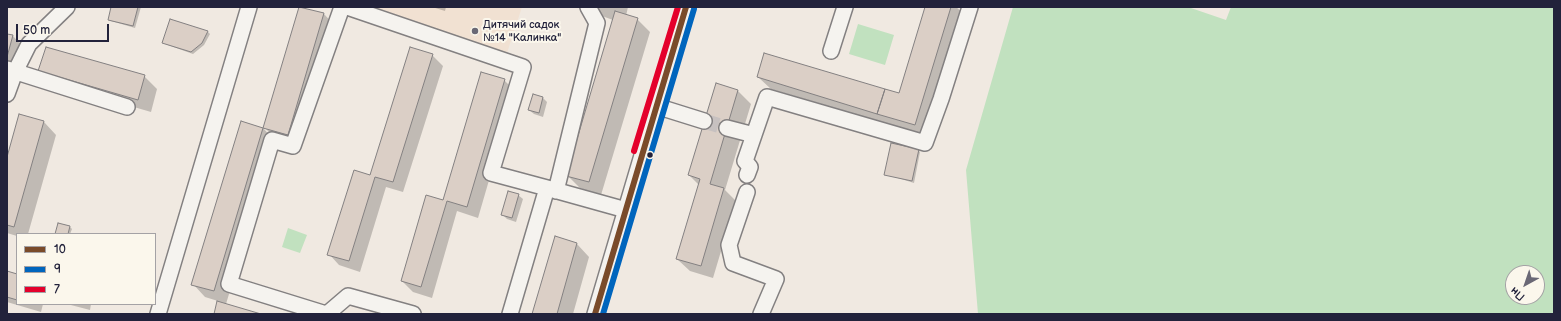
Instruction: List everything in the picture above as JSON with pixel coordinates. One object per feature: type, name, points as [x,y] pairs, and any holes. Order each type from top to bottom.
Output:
[{"type":"street","points":[[7,94],[11,70],[29,44],[67,7]]},
{"type":"street","points":[[158,314],[249,7]]},
{"type":"street","points":[[342,7],[293,146],[272,140],[229,284],[327,314],[348,296],[413,314]]},
{"type":"street","points":[[347,7],[523,67],[492,173],[626,210]]},
{"type":"street","points":[[510,314],[552,190],[597,23],[588,7]]},
{"type":"street","points":[[595,314],[686,7]]},
{"type":"street","points":[[831,51],[845,7]]},
{"type":"street","points":[[747,175],[750,167],[745,161],[767,97],[925,143],[942,99],[970,7]]},
{"type":"street","points":[[11,70],[127,107]]},
{"type":"street","points":[[656,106],[704,121]]},
{"type":"street","points":[[727,128],[754,135]]},
{"type":"street","points":[[747,192],[729,245],[733,264],[776,279],[761,314]]},
{"type":"shaded area","name":"Дитячий садок №14 \"Калинка\"","points":[[366,7],[522,7],[506,56]]},
{"type":"green space","points":[[1013,7],[1188,7],[1226,20],[1231,7],[1554,7],[1554,314],[978,314],[966,170]]},
{"type":"green space","points":[[858,24],[894,35],[885,65],[849,54]]},
{"type":"green space","points":[[288,228],[307,235],[300,253],[282,247]]},
{"type":"building","points":[[111,7],[138,7],[133,26],[108,20]]},
{"type":"building","points":[[299,7],[324,13],[288,135],[263,128]]},
{"type":"building","points":[[925,7],[951,7],[915,125],[877,114],[885,89],[899,93]]},
{"type":"building","points":[[615,11],[638,18],[589,182],[566,176]]},
{"type":"building","points":[[170,19],[208,31],[202,43],[191,52],[162,43]]},
{"type":"building","points":[[7,34],[13,35],[7,57]]},
{"type":"building","points":[[46,47],[145,75],[138,100],[38,71]]},
{"type":"building","points":[[410,47],[433,54],[393,182],[375,177],[349,261],[327,255],[354,170],[370,175]]},
{"type":"building","points":[[764,53],[885,89],[877,114],[757,77]]},
{"type":"building","points":[[481,72],[505,79],[467,207],[447,201],[421,287],[401,281],[426,195],[443,200]]},
{"type":"building","points":[[716,83],[738,90],[710,184],[724,188],[701,266],[676,259],[700,179],[688,175]]},
{"type":"building","points":[[533,94],[543,97],[539,113],[528,110]]},
{"type":"building","points":[[19,114],[44,121],[14,227],[7,225],[7,157]]},
{"type":"building","points":[[241,121],[263,128],[214,291],[191,285]]},
{"type":"building","points":[[891,143],[919,149],[912,181],[884,175]]},
{"type":"building","points":[[508,191],[519,194],[512,218],[501,215]]},
{"type":"building","points":[[58,223],[70,226],[68,233],[55,233]]},
{"type":"building","points":[[555,236],[577,243],[557,314],[532,314]]},
{"type":"building","points":[[7,271],[16,274],[16,300],[7,297]]},
{"type":"building","points":[[217,301],[261,314],[214,314]]},
{"type":"tunnel","points":[[704,121],[727,128]]},
{"type":"transit line","name":"7","points":[[634,151],[678,7]]},
{"type":"transit line","name":"10","points":[[595,314],[686,7]]},
{"type":"transit line","name":"9","points":[[603,314],[694,9]]},
{"type":"place","name":"Дитячий садок №14 \"Калинка\"","points":[[475,31]]}]
